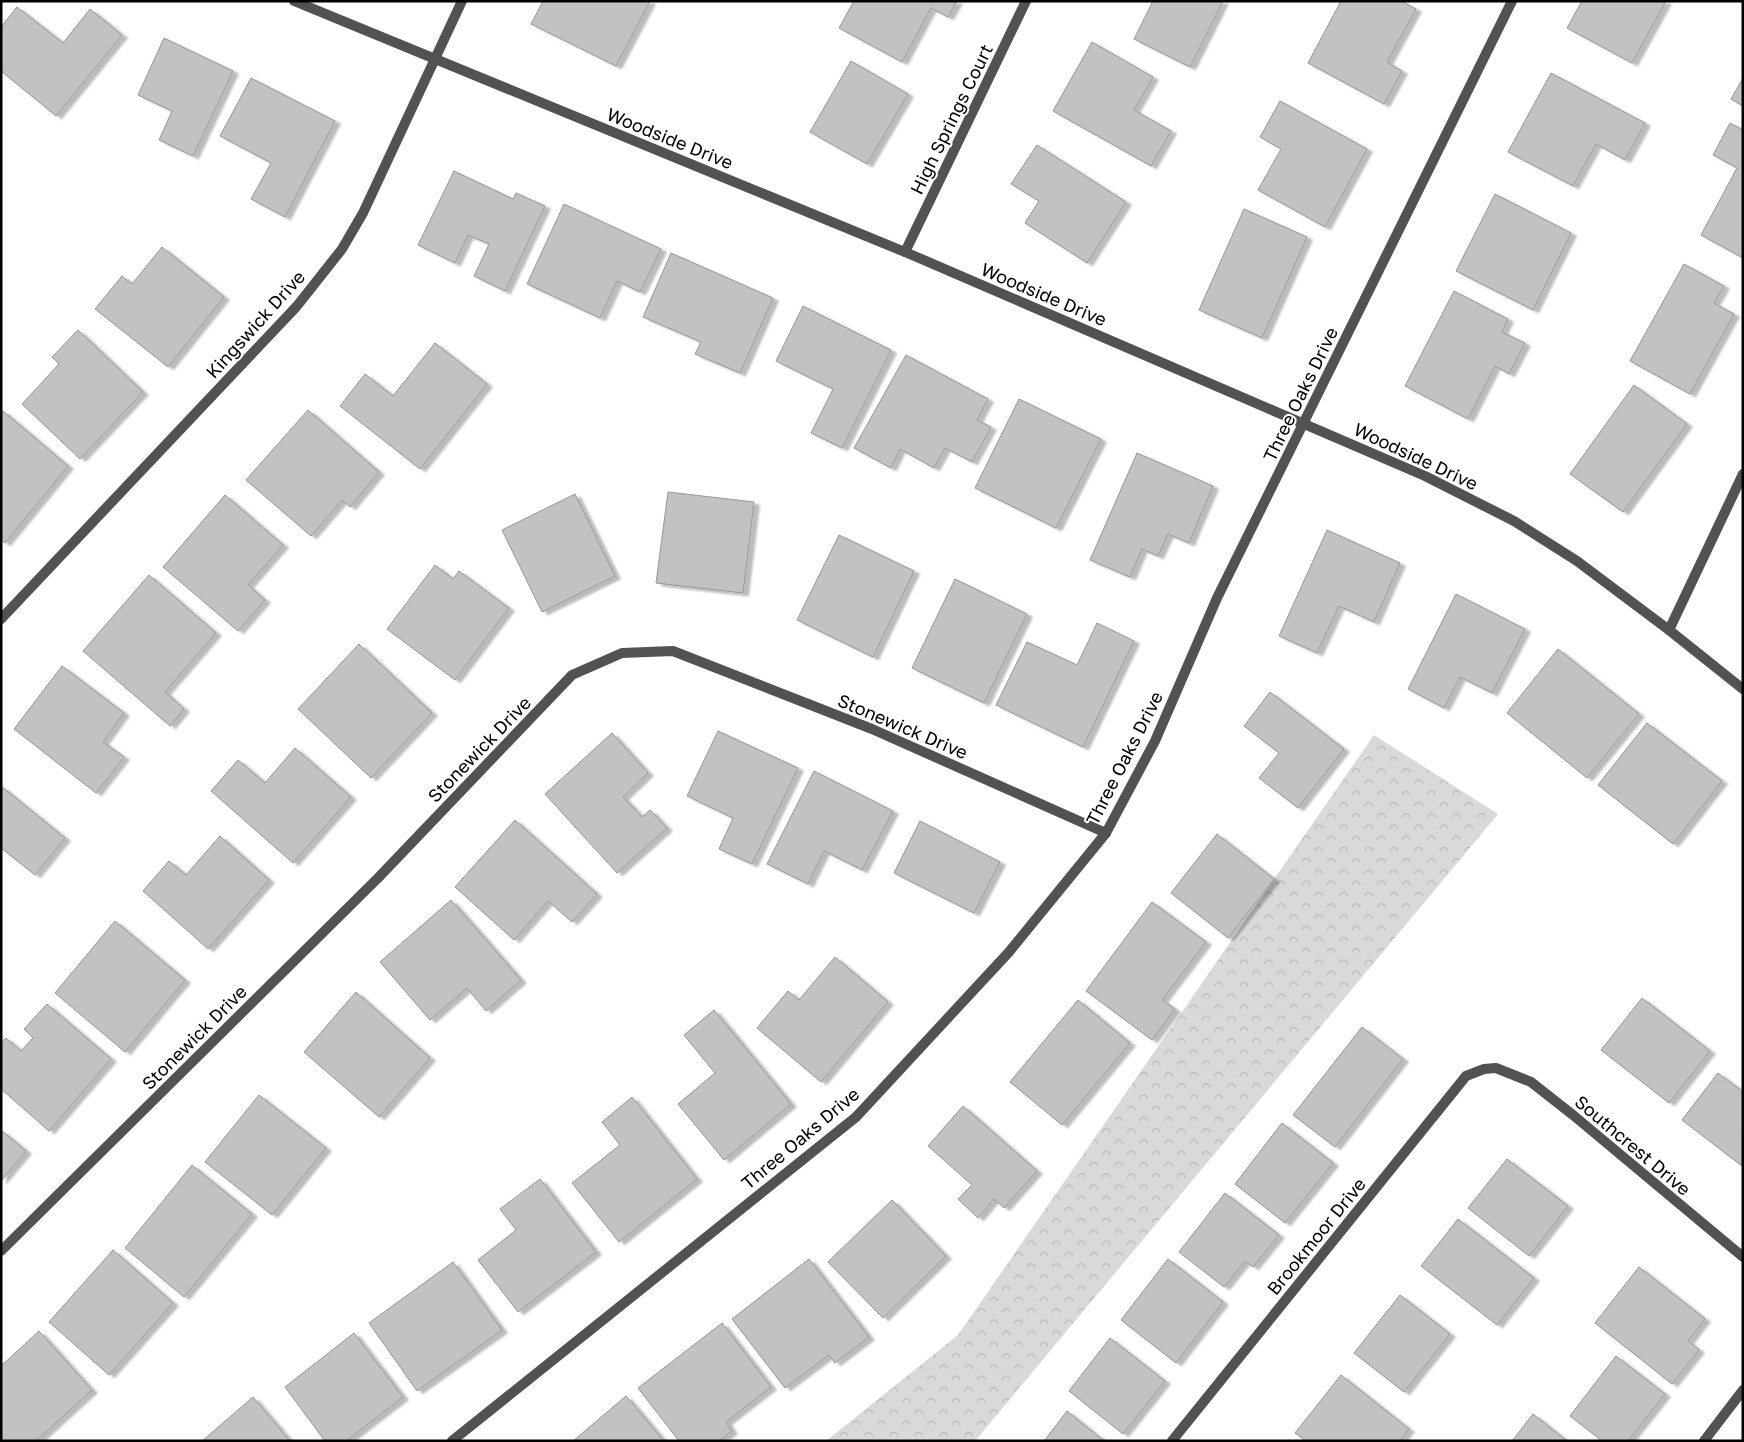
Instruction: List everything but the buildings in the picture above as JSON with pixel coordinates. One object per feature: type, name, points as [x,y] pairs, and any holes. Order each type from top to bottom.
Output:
[{"type":"street","name":"Woodside Drive","points":[[294,1],[905,252],[1425,476],[1514,521],[1578,561],[1743,689]]},
{"type":"street","name":"Kingswick Drive","points":[[1,619],[297,306],[342,249],[363,212],[462,1]]},
{"type":"street","name":"High Springs Court","points":[[905,252],[1026,1]]},
{"type":"street","name":"Three Oaks Drive","points":[[452,1441],[856,1117],[1009,952],[1106,833],[1155,741],[1217,598],[1512,1]]},
{"type":"street","points":[[1669,630],[1743,474]]},
{"type":"street","name":"Stonewick Drive","points":[[1,1251],[378,878],[572,675],[622,653],[673,651],[872,729],[1106,833]]},
{"type":"street","name":"Southcrest Drive","points":[[1496,1068],[1531,1082],[1743,1257]]},
{"type":"street","name":"Brookmoor Drive","points":[[1172,1441],[1466,1076],[1484,1069],[1496,1068]]},
{"type":"street","points":[[1704,1441],[1743,1390]]},
{"type":"green space","points":[[1374,735],[1498,814],[975,1441],[826,1441],[958,1335]]}]
